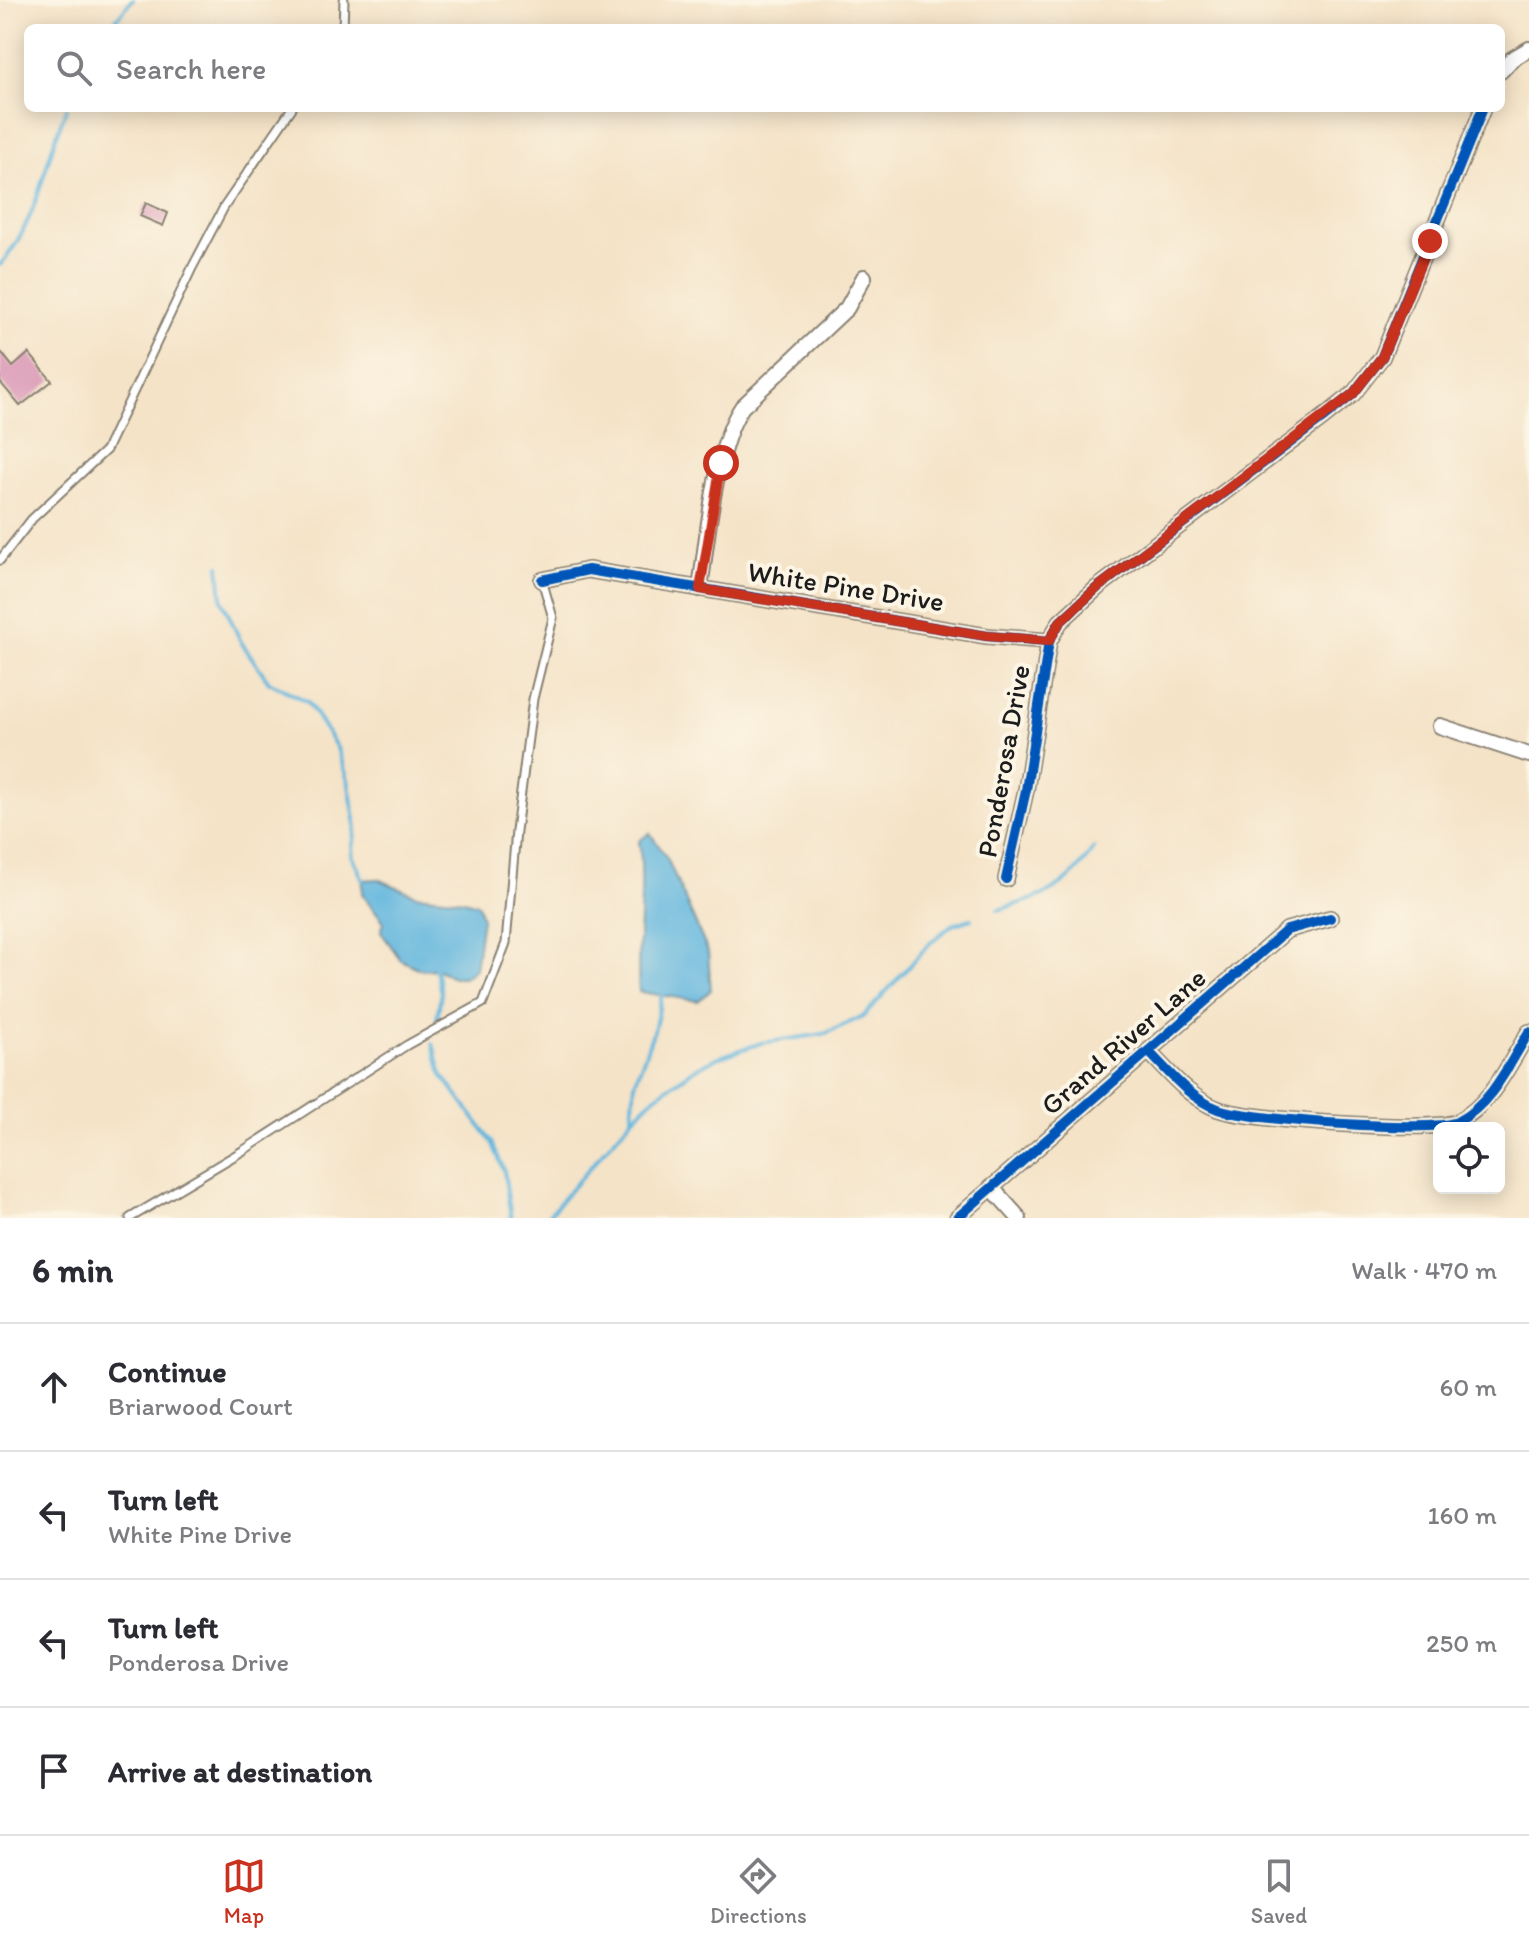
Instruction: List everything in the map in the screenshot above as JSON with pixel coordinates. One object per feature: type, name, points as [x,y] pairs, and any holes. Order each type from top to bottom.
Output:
[{"type":"street","points":[[1505,67],[1529,49]]},
{"type":"street","name":"Ponderosa Drive","points":[[1006,879],[1026,790],[1049,641],[1060,622],[1097,588],[1323,418],[1367,379],[1393,333],[1481,112]]},
{"type":"street","points":[[700,589],[721,463],[732,421],[742,407],[847,308],[864,277]]},
{"type":"street","name":"White Pine Drive","points":[[542,580],[588,570],[987,636],[1049,641]]},
{"type":"street","points":[[1440,726],[1529,755]]},
{"type":"street","name":"Grand River Lane","points":[[957,1218],[1287,930],[1330,918]]},
{"type":"street","points":[[1148,1051],[1189,1092],[1219,1110],[1310,1122],[1429,1125],[1455,1123],[1486,1101],[1529,1032]]},
{"type":"street","points":[[991,1187],[1019,1218]]},
{"type":"lane","points":[[344,0],[345,24]]},
{"type":"lane","points":[[0,560],[32,519],[106,450],[224,207],[289,112]]},
{"type":"lane","points":[[130,1218],[244,1150],[407,1045],[483,1003],[506,943],[533,699],[553,618],[542,580]]},
{"type":"water","points":[[650,833],[667,858],[708,952],[711,990],[698,1001],[639,992],[639,841]]},
{"type":"water","points":[[378,879],[416,895],[478,904],[482,918],[475,969],[465,977],[453,977],[436,969],[422,970],[401,960],[381,932],[384,922],[362,894],[363,880]]},
{"type":"building","points":[[146,203],[168,213],[163,226],[140,216]]},
{"type":"building","points":[[0,351],[13,367],[29,353],[52,381],[20,406],[0,382]]},
{"type":"waterway","points":[[112,24],[132,0]]},
{"type":"waterway","points":[[0,265],[24,229],[65,112]]},
{"type":"waterway","points":[[219,565],[222,600],[241,642],[269,682],[308,702],[337,748],[348,780],[356,825],[352,855],[363,880]]},
{"type":"waterway","points":[[998,910],[1042,896],[1064,883],[1094,848]]},
{"type":"waterway","points":[[546,1218],[632,1119],[656,1096],[717,1058],[761,1043],[824,1034],[864,1016],[931,942],[952,925],[971,919]]},
{"type":"waterway","points":[[436,969],[441,993],[437,1019]]},
{"type":"waterway","points":[[632,1117],[635,1083],[655,1027],[662,995]]},
{"type":"waterway","points":[[433,1044],[442,1075],[492,1142],[504,1171],[511,1218]]},
{"type":"cycle path","points":[[1006,879],[1026,790],[1049,641],[1060,622],[1097,588],[1353,394],[1382,357],[1481,112]]},
{"type":"cycle path","points":[[542,580],[588,570],[987,636],[1049,641]]},
{"type":"cycle path","points":[[957,1218],[1287,930],[1330,918]]},
{"type":"cycle path","points":[[1148,1051],[1189,1091],[1218,1109],[1339,1124],[1441,1125],[1457,1122],[1480,1105],[1499,1082],[1529,1032]]},
{"type":"route","points":[[721,463],[700,589],[987,636],[1049,641],[1060,622],[1097,588],[1353,394],[1382,357],[1430,241]]}]
